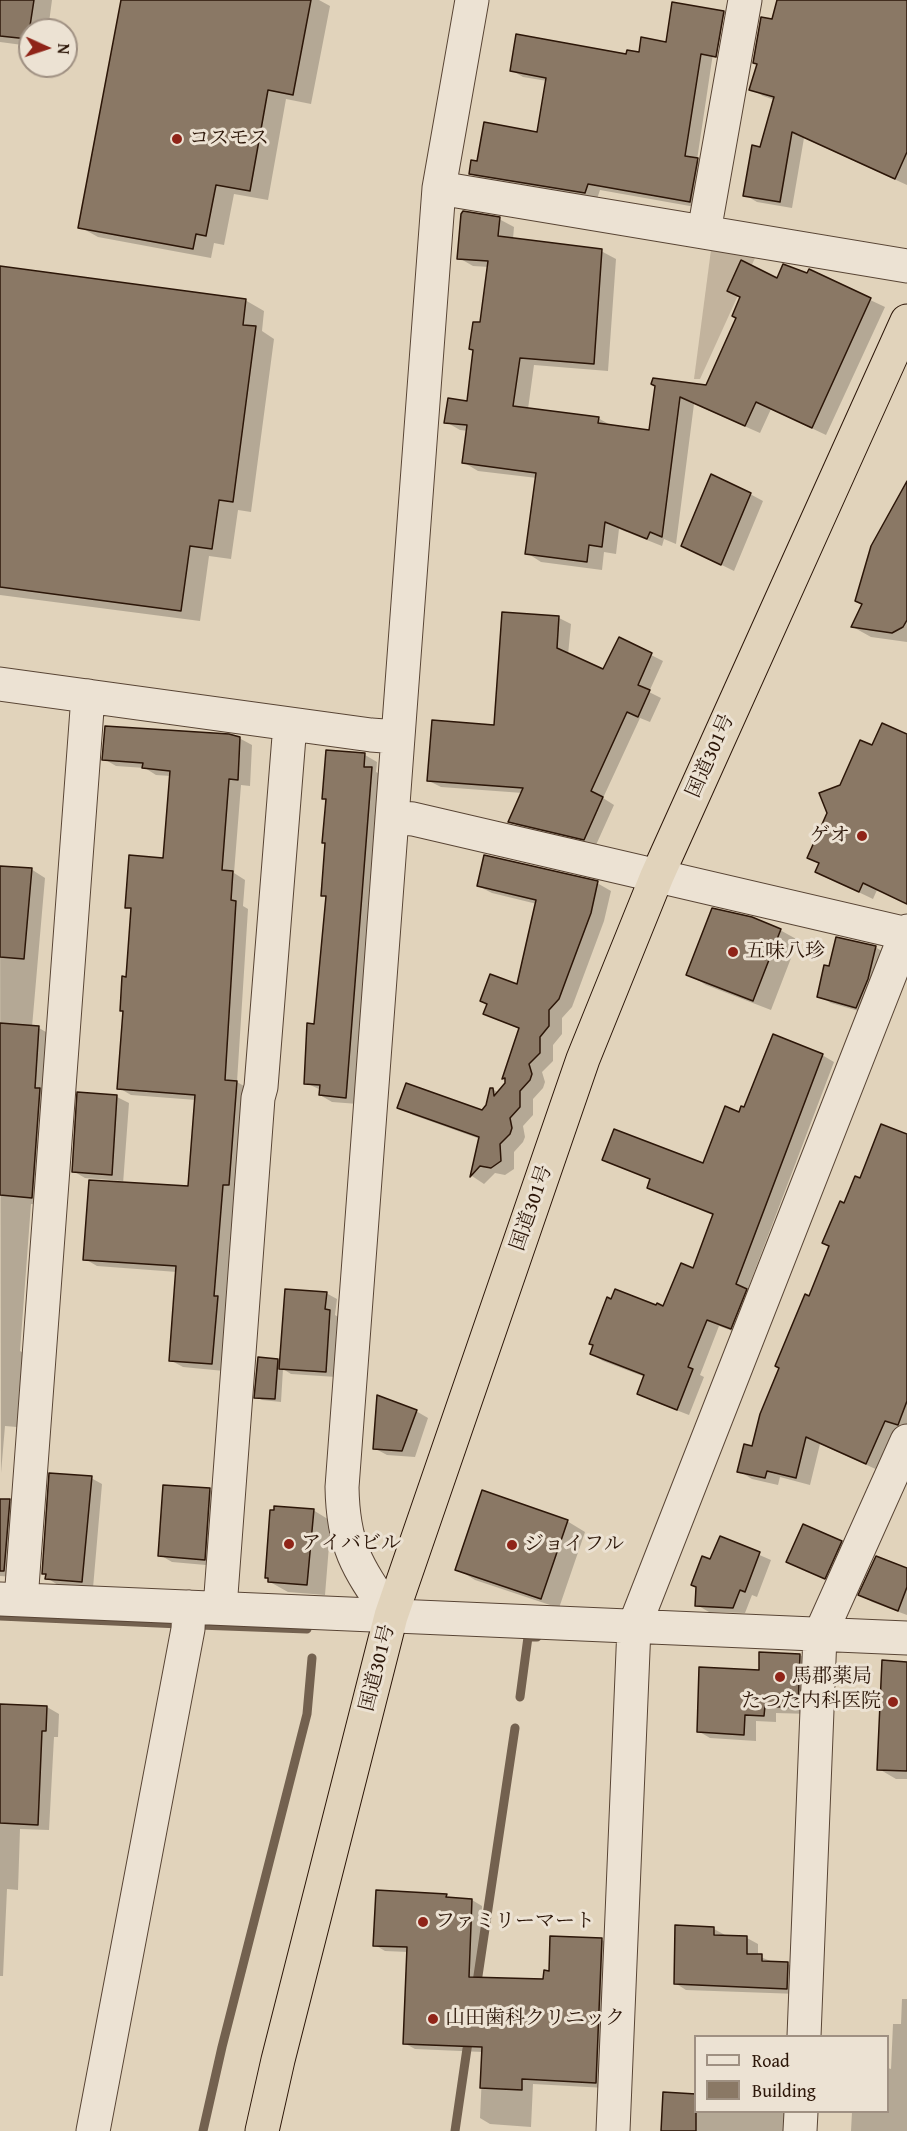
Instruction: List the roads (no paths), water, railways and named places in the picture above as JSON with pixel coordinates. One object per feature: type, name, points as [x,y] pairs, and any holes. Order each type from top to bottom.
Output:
[{"type":"highway","name":"国道301号","points":[[262,2131],[391,1617],[583,1059],[657,876],[907,321]]},
{"type":"street","points":[[391,1617],[359,1571],[348,1544],[342,1516],[342,1487],[439,188],[472,0]]},
{"type":"street","points":[[704,232],[745,0]]},
{"type":"street","points":[[439,188],[907,266]]},
{"type":"street","points":[[0,684],[398,737]]},
{"type":"street","points":[[88,696],[10,1599],[907,1638]]},
{"type":"street","points":[[93,2131],[188,1629],[205,1608],[258,1098],[261,1088],[290,724]]},
{"type":"street","points":[[392,817],[413,819],[907,933],[634,1627],[613,2131]]},
{"type":"street","points":[[804,2035],[820,1635],[907,1441]]},
{"type":"street","points":[[800,2131],[801,2113]]},
{"type":"waterway","points":[[0,1616],[180,1624]]},
{"type":"waterway","points":[[199,1625],[307,1629]]},
{"type":"waterway","points":[[520,1697],[528,1637],[537,1637]]},
{"type":"waterway","points":[[203,2131],[222,2047],[307,1714],[312,1658]]},
{"type":"waterway","points":[[476,1989],[515,1728]]},
{"type":"waterway","points":[[455,2131],[469,2035]]},
{"type":"place","name":"コスモス","points":[[177,139]]},
{"type":"place","name":"ゲオ","points":[[862,836]]},
{"type":"place","name":"五味八珍","points":[[733,952]]},
{"type":"place","name":"アイバビル","points":[[289,1544]]},
{"type":"place","name":"ジョイフル","points":[[512,1545]]},
{"type":"place","name":"馬郡薬局","points":[[780,1677]]},
{"type":"place","name":"たつた内科医院","points":[[893,1702]]},
{"type":"place","name":"ファミリーマート","points":[[423,1922]]},
{"type":"place","name":"山田歯科クリニック","points":[[433,2019]]}]
